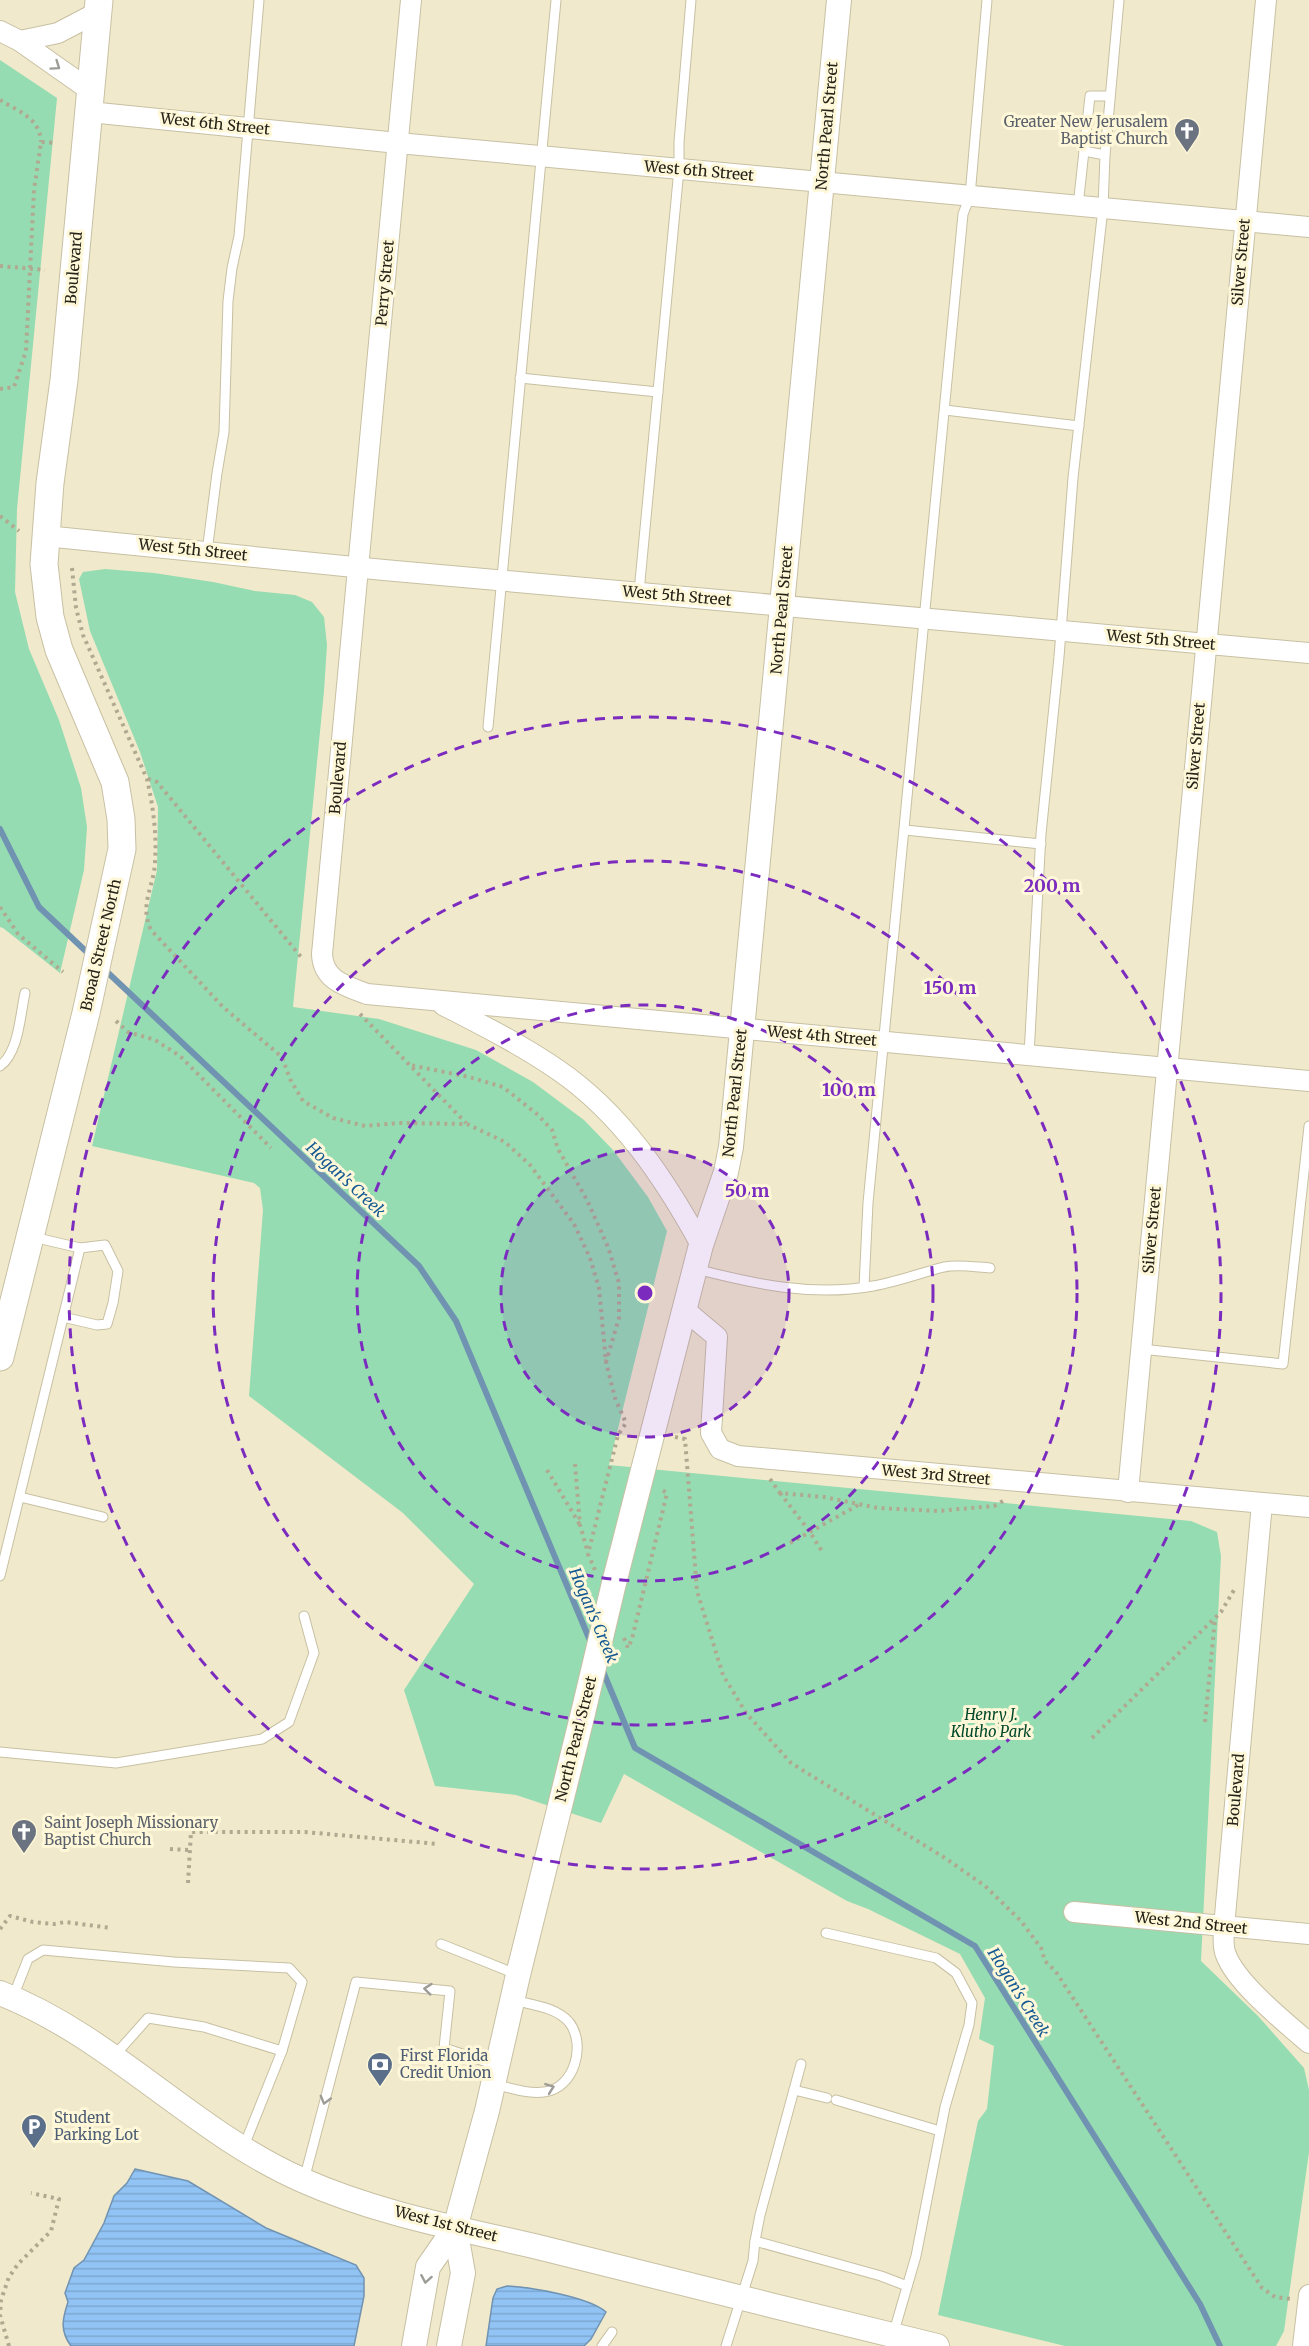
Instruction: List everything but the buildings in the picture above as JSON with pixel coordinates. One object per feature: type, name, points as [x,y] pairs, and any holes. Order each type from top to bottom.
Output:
[{"type":"main road","name":"Boulevard","points":[[32,533],[64,380],[98,6]]},
{"type":"main road","name":"Broad Street North","points":[[0,1357],[13,1286],[31,1236],[86,1013],[122,849],[121,819],[115,782],[59,651],[32,533]]},
{"type":"street","name":"Perry Street","points":[[357,567],[411,0]]},
{"type":"street","name":"North Pearl Street","points":[[414,2346],[428,2267],[455,2228],[496,2075],[518,1974],[614,1583],[686,1311],[701,1245],[726,1172],[731,1147],[838,0]]},
{"type":"street","name":"Silver Street","points":[[1128,1492],[1266,0]]},
{"type":"street","points":[[20,41],[58,33],[98,6]]},
{"type":"street","name":"West 6th Street","points":[[0,31],[20,41],[90,101],[247,127],[398,143],[1309,226]]},
{"type":"street","name":"West 5th Street","points":[[32,533],[357,567],[1309,653]]},
{"type":"street","name":"Boulevard","points":[[337,983],[322,966],[322,954],[357,567]]},
{"type":"street","name":"West 4th Street","points":[[337,983],[367,994],[436,1001],[1309,1081]]},
{"type":"street","points":[[436,1001],[559,1071],[605,1110],[644,1154],[701,1245]]},
{"type":"street","name":"West 3rd Street","points":[[686,1311],[717,1337],[711,1433],[720,1449],[738,1456],[1309,1508]]},
{"type":"street","name":"Boulevard","points":[[1262,1503],[1224,1927],[1224,1951],[1232,1968],[1275,2013],[1309,2043]]},
{"type":"street","name":"West 2nd Street","points":[[1074,1912],[1309,1934]]},
{"type":"street","name":"West 1st Street","points":[[6,1996],[50,2016],[114,2057],[265,2163],[346,2198],[455,2228],[937,2346]]},
{"type":"street","name":"North Pearl Street","points":[[449,2346],[463,2272],[455,2228]]},
{"type":"street","points":[[1300,2297],[1303,2346]]},
{"type":"lane","points":[[207,552],[224,432],[228,301],[239,236],[259,0]]},
{"type":"lane","points":[[488,727],[556,0]]},
{"type":"lane","points":[[639,592],[679,169],[679,142],[691,0]]},
{"type":"lane","points":[[864,1287],[868,1203],[963,213],[970,196],[987,0]]},
{"type":"lane","points":[[1029,1054],[1041,844],[1062,631],[1073,478],[1103,208],[1105,155],[1119,0]]},
{"type":"lane","points":[[1078,206],[1090,96],[1110,96]]},
{"type":"lane","points":[[1084,151],[1105,155]]},
{"type":"lane","points":[[520,378],[658,392]]},
{"type":"lane","points":[[945,410],[1079,426]]},
{"type":"lane","points":[[905,830],[1041,844]]},
{"type":"lane","points":[[0,1066],[7,1061],[13,1047],[25,993]]},
{"type":"lane","points":[[1141,1349],[1283,1364],[1309,1126]]},
{"type":"lane","points":[[31,1236],[80,1248],[105,1245],[118,1271],[114,1303],[107,1324],[97,1325],[63,1317]]},
{"type":"lane","points":[[0,1576],[80,1248]]},
{"type":"lane","points":[[696,1269],[745,1282],[805,1291],[864,1287],[913,1277],[946,1267],[990,1268]]},
{"type":"lane","points":[[20,1497],[103,1517]]},
{"type":"lane","points":[[0,1752],[116,1763],[262,1739],[289,1722],[314,1653],[304,1616]]},
{"type":"lane","points":[[825,1933],[936,1958],[956,1973],[972,2003],[969,2025],[945,2107],[916,2256],[893,2335]]},
{"type":"lane","points":[[441,1944],[518,1974]]},
{"type":"lane","points":[[6,1996],[28,1959],[43,1950],[174,1962],[289,1968],[302,1982],[282,2051],[243,2149]]},
{"type":"lane","points":[[304,2181],[356,1982],[450,1991],[444,2048],[522,2091],[545,2092],[557,2088],[571,2075],[576,2059],[577,2042],[570,2023],[556,2012],[513,2000]]},
{"type":"lane","points":[[114,2057],[148,2018],[204,2027],[282,2051]]},
{"type":"lane","points":[[726,2346],[753,2261],[760,2215],[801,2064]]},
{"type":"lane","points":[[794,2090],[940,2131]]},
{"type":"lane","points":[[755,2241],[882,2276],[907,2286]]},
{"type":"lane","points":[[602,2346],[612,2332]]},
{"type":"path","points":[[0,100],[25,114],[41,132],[34,190],[26,351],[14,387],[0,389]]},
{"type":"path","points":[[41,142],[55,143]]},
{"type":"path","points":[[0,266],[45,270]]},
{"type":"path","points":[[0,516],[32,533]]},
{"type":"path","points":[[72,568],[76,608],[83,636],[147,779],[153,804],[155,863],[146,905],[146,918],[151,930],[224,1007],[282,1058],[290,1080],[303,1101],[333,1118],[365,1126],[399,1123],[467,1124]]},
{"type":"path","points":[[147,779],[157,782],[301,957]]},
{"type":"path","points":[[0,907],[18,934],[63,972]]},
{"type":"path","points":[[360,1014],[467,1124],[505,1142],[530,1165],[574,1224],[590,1258],[599,1288],[606,1362],[615,1398],[626,1423]]},
{"type":"path","points":[[116,1021],[128,1032],[155,1040],[180,1056],[271,1148]]},
{"type":"path","points":[[410,1065],[469,1077],[503,1088],[531,1108],[552,1130],[558,1149],[587,1200],[608,1246],[619,1283],[619,1318],[606,1362]]},
{"type":"path","points":[[675,1437],[685,1438],[697,1591],[723,1675],[746,1713],[791,1763],[945,1858],[985,1886],[1021,1922],[1041,1948],[1045,1961],[1056,1972],[1262,2288],[1275,2297],[1300,2297]]},
{"type":"path","points":[[575,1464],[580,1525],[588,1554]]},
{"type":"path","points":[[546,1470],[580,1525]]},
{"type":"path","points":[[770,1479],[823,1553]]},
{"type":"path","points":[[780,1493],[824,1497],[878,1508],[938,1511],[994,1506],[1005,1500]]},
{"type":"path","points":[[790,1543],[860,1504]]},
{"type":"path","points":[[1092,1738],[1215,1619],[1234,1590]]},
{"type":"path","points":[[1205,1722],[1215,1619]]},
{"type":"path","points":[[158,1823],[183,1824],[191,1832],[305,1832],[438,1844]]},
{"type":"path","points":[[188,1884],[191,1832]]},
{"type":"path","points":[[170,1849],[189,1850]]},
{"type":"path","points":[[0,1929],[10,1916],[33,1922],[54,1924],[65,1922],[111,1928]]},
{"type":"path","points":[[9,2346],[0,2315],[1,2300],[9,2277],[18,2264],[51,2231],[59,2199],[31,2193]]},
{"type":"green space","points":[[0,60],[57,98],[17,509],[15,592],[29,649],[59,720],[81,788],[87,827],[84,870],[60,973],[0,927]]},
{"type":"green space","name":"Henry J. Klutho Park","points":[[105,569],[154,573],[255,591],[295,595],[312,602],[324,617],[327,645],[324,691],[293,1007],[379,1019],[476,1050],[533,1082],[584,1120],[613,1150],[648,1197],[667,1231],[609,1465],[1191,1521],[1217,1532],[1221,1556],[1201,1961],[1258,2016],[1304,2068],[1309,2090],[1309,2152],[1284,2331],[1276,2346],[1065,2346],[938,2315],[978,2121],[987,2109],[994,2046],[979,2039],[985,1998],[960,1954],[847,1901],[624,1774],[601,1823],[516,1795],[435,1786],[404,1690],[474,1584],[403,1513],[249,1396],[263,1210],[260,1188],[254,1183],[92,1146],[157,870],[158,807],[140,752],[90,631],[79,579],[83,572]]},
{"type":"water","points":[[135,2169],[188,2181],[266,2228],[356,2265],[364,2278],[364,2296],[354,2346],[71,2346],[63,2325],[68,2302],[65,2293],[74,2268],[84,2260],[104,2223],[114,2196],[127,2183]]},
{"type":"water","points":[[507,2286],[530,2288],[573,2297],[606,2312],[591,2339],[584,2346],[486,2346],[493,2298],[497,2289]]},
{"type":"waterway","name":"Hogan's Creek","points":[[0,829],[39,907],[91,956]]},
{"type":"waterway","name":"Hogan's Creek","points":[[104,969],[419,1266],[456,1321],[591,1643]]},
{"type":"waterway","name":"Hogan's Creek","points":[[602,1669],[635,1748],[975,1946],[1200,2304],[1220,2346]]},
{"type":"place","name":"Greater New Jerusalem Baptist Church","points":[[1187,154]]},
{"type":"place","name":"Saint Joseph Missionary Baptist Church","points":[[24,1855]]},
{"type":"place","name":"First Florida Credit Union","points":[[380,2088]]},
{"type":"place","name":"Student Parking Lot","points":[[34,2150]]}]
